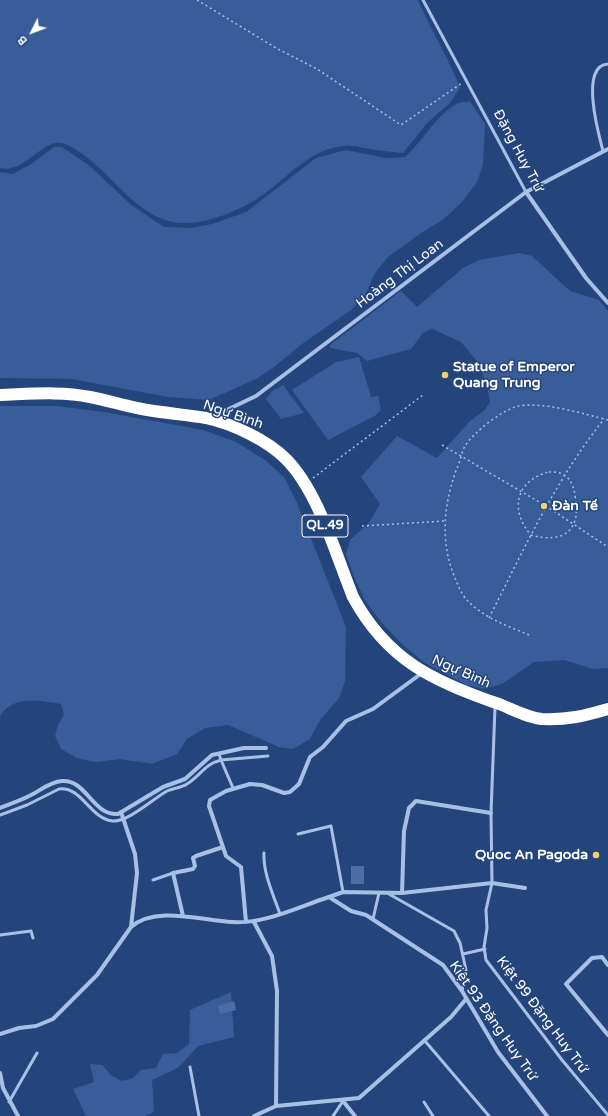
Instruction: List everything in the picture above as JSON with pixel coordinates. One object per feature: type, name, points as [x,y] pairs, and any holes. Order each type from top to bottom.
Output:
[{"type":"highway","name":"Ngự Bình","points":[[0,395],[59,393],[82,396],[137,408],[208,419],[266,442],[286,459],[304,484],[319,512],[353,597],[360,610],[391,648],[424,672],[461,692],[540,719],[572,719],[608,709]]},
{"type":"street","name":"Hoàng Thị Loan","points":[[208,419],[256,396],[526,192],[608,149]]},
{"type":"street","name":"Đặng Huy Trứ","points":[[526,192],[586,278],[608,303]]},
{"type":"street","points":[[246,922],[241,867],[226,856],[209,803],[210,800],[233,788],[250,784],[262,785],[278,792],[290,792],[299,784],[310,757],[323,746],[346,721],[373,709],[424,672]]},
{"type":"street","points":[[0,808],[30,796],[44,787],[63,781],[76,785],[104,811],[122,815],[163,787],[185,779],[207,758],[218,753],[244,748],[266,748]]},
{"type":"street","points":[[402,893],[404,831],[409,808],[416,801],[491,813]]},
{"type":"street","points":[[122,815],[135,854],[137,873],[131,927]]},
{"type":"street","points":[[183,916],[173,873],[193,869],[195,866],[193,858],[223,847]]},
{"type":"street","points":[[0,1034],[19,1028],[36,1026],[53,1019],[97,975],[131,927],[138,921],[157,917],[183,916],[232,922],[254,922],[343,892],[389,894],[492,883],[524,888]]},
{"type":"street","name":"Kiệt 93 Đặng Huy Trứ","points":[[329,897],[351,911],[366,915],[443,965],[462,991],[498,1052],[547,1116]]},
{"type":"street","points":[[254,922],[272,956],[277,991],[276,1106]]},
{"type":"street","points":[[608,965],[602,957],[592,958],[566,984],[608,1035]]},
{"type":"street","points":[[254,1116],[276,1106],[343,1101],[359,1098],[425,1040],[466,999]]},
{"type":"street","points":[[0,1073],[1,1087],[18,1116]]},
{"type":"street","points":[[343,1101],[355,1116]]},
{"type":"lane","name":"Đặng Huy Trứ","points":[[423,0],[526,192]]},
{"type":"lane","points":[[603,151],[592,93],[599,70],[603,65],[608,64]]},
{"type":"lane","name":"Kiệt 99 Đặng Huy Trứ","points":[[495,703],[491,813],[492,883],[486,910],[484,949],[486,960],[517,1004],[608,1116]]},
{"type":"lane","points":[[218,753],[233,788]]},
{"type":"lane","points":[[0,816],[64,788],[74,793],[102,818],[112,821],[168,791],[186,785],[206,766],[221,760],[268,756]]},
{"type":"lane","points":[[298,834],[331,826],[343,892]]},
{"type":"lane","points":[[264,853],[264,862],[267,874],[280,914]]},
{"type":"lane","points":[[153,880],[173,873]]},
{"type":"lane","points":[[373,920],[379,893]]},
{"type":"lane","points":[[389,894],[454,931],[460,944],[466,970],[462,991]]},
{"type":"lane","points":[[0,935],[32,931],[33,938]]},
{"type":"lane","points":[[463,954],[484,949]]},
{"type":"lane","points":[[425,1040],[489,1116]]},
{"type":"lane","points":[[9,1102],[37,1054]]},
{"type":"lane","points":[[190,1067],[199,1116]]},
{"type":"lane","points":[[333,1116],[343,1101]]},
{"type":"lane","points":[[424,1102],[433,1116]]},
{"type":"path","points":[[197,0],[276,48],[316,69],[401,124],[467,80]]},
{"type":"path","points":[[304,484],[321,473],[423,395]]},
{"type":"path","points":[[529,635],[489,618],[467,601],[457,583],[446,552],[445,521],[450,486],[465,446],[493,419],[517,407],[556,408],[608,420]]},
{"type":"path","points":[[489,618],[546,506],[581,448],[604,419]]},
{"type":"path","points":[[442,445],[546,506],[608,547]]},
{"type":"path","points":[[549,472],[564,475],[572,483],[575,494],[577,517],[574,525],[566,533],[555,539],[531,535],[520,519],[518,506],[521,491],[538,475],[549,472]]},
{"type":"path","points":[[362,526],[445,521]]},
{"type":"shaded area","points":[[0,0],[418,0],[460,87],[450,103],[427,123],[403,153],[350,146],[323,151],[303,163],[258,198],[230,213],[199,222],[189,223],[170,221],[153,215],[138,204],[96,165],[81,153],[65,144],[57,143],[50,145],[18,166],[0,168]]},
{"type":"shaded area","points":[[470,101],[485,124],[483,165],[477,182],[463,201],[444,219],[424,231],[388,257],[375,273],[364,297],[351,310],[302,344],[274,367],[256,379],[209,400],[168,397],[72,379],[0,378],[0,172],[13,174],[31,164],[54,147],[62,147],[90,166],[131,205],[164,227],[191,228],[212,224],[246,212],[316,158],[346,150],[385,158],[405,157],[441,116],[458,103]]},
{"type":"shaded area","points":[[519,253],[532,256],[570,291],[599,300],[608,311],[608,668],[593,669],[564,660],[534,662],[502,684],[484,689],[467,685],[425,663],[404,646],[382,623],[366,602],[354,577],[346,554],[350,540],[368,524],[380,504],[361,477],[397,436],[437,458],[470,421],[485,410],[490,402],[486,382],[476,360],[461,342],[432,329],[423,333],[411,349],[367,361],[357,353],[330,348],[330,345],[401,291],[417,307],[463,268],[479,260]]},
{"type":"shaded area","points":[[359,357],[371,397],[378,396],[381,410],[376,415],[328,440],[292,390],[336,362]]},
{"type":"shaded area","points":[[283,385],[304,413],[281,419],[266,399],[272,391]]},
{"type":"shaded area","points":[[0,406],[57,406],[104,412],[203,430],[236,442],[265,460],[284,477],[297,503],[346,627],[345,681],[339,698],[320,720],[310,739],[293,749],[279,747],[228,725],[205,728],[187,739],[177,754],[152,764],[120,759],[96,762],[77,758],[61,749],[55,736],[58,725],[64,715],[61,704],[44,701],[19,702],[5,709],[0,716]]},
{"type":"shaded area","points":[[231,992],[234,1037],[198,1046],[178,1068],[152,1080],[154,1112],[145,1116],[86,1116],[73,1089],[94,1082],[90,1064],[102,1065],[111,1075],[122,1081],[133,1078],[141,1070],[156,1068],[163,1054],[177,1053],[189,1044],[190,1010]]},
{"type":"building","points":[[351,866],[364,866],[364,884],[351,884]]},
{"type":"building","points":[[234,1001],[236,1010],[220,1014],[218,1006]]},
{"type":"place","name":"Statue of Emperor Quang Trung","points":[[445,375]]},
{"type":"place","name":"Đàn Tế","points":[[544,506]]},
{"type":"place","name":"Quoc An Pagoda","points":[[596,855]]}]
